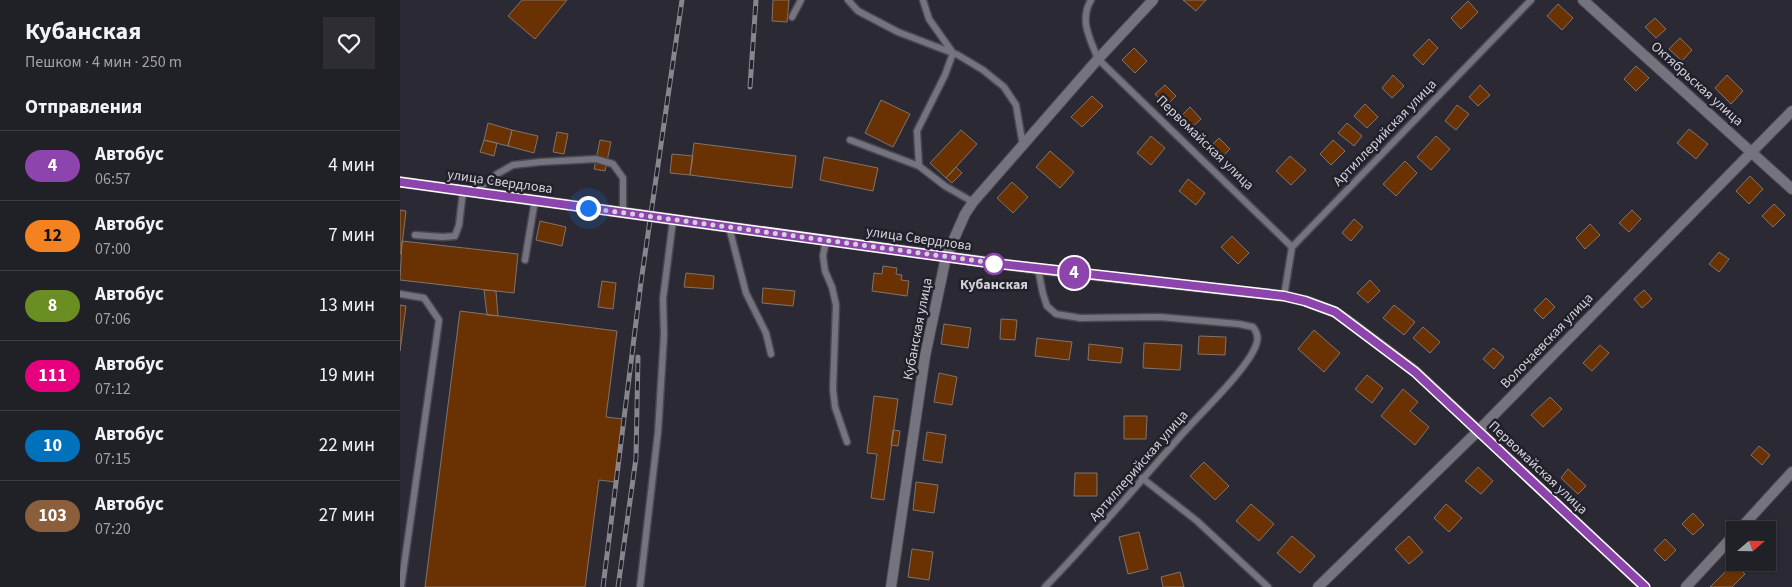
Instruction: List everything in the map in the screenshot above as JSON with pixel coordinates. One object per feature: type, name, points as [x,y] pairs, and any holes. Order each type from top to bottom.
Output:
[{"type":"main road","name":"улица Свердлова","points":[[400,182],[946,258],[1284,296]]},
{"type":"main road","name":"Первомайская улица","points":[[1284,296],[1323,307],[1347,320],[1415,372],[1645,587]]},
{"type":"street","name":"Кубанская улица","points":[[891,587],[925,356],[946,258],[965,214],[973,202],[1098,59],[1153,0]]},
{"type":"street","name":"Октябрьская улица","points":[[1583,0],[1792,189]]},
{"type":"street","name":"Волочаевская улица","points":[[1318,587],[1478,431],[1792,111]]},
{"type":"street","points":[[1747,521],[1792,472]]},
{"type":"street","points":[[1686,587],[1726,544]]},
{"type":"lane","points":[[792,17],[801,0]]},
{"type":"lane","points":[[848,0],[858,11],[890,29],[953,53],[983,70],[1004,87],[1016,105],[1023,146]]},
{"type":"lane","points":[[923,0],[929,19],[953,53]]},
{"type":"lane","points":[[1091,0],[1085,13],[1085,22],[1098,59]]},
{"type":"lane","name":"Артиллерийская улица","points":[[1292,247],[1531,0]]},
{"type":"lane","points":[[919,166],[917,131],[945,75],[953,53]]},
{"type":"lane","name":"Первомайская улица","points":[[1098,59],[1292,247]]},
{"type":"lane","points":[[850,140],[919,166],[945,186],[973,202]]},
{"type":"lane","points":[[415,235],[455,236],[460,225],[468,191],[513,165],[540,162],[596,159],[613,164],[623,178],[625,213]]},
{"type":"lane","points":[[525,260],[535,200]]},
{"type":"lane","points":[[640,587],[658,432],[664,335],[662,299],[672,220]]},
{"type":"lane","points":[[729,227],[746,293],[766,333],[771,354]]},
{"type":"lane","points":[[826,240],[823,256],[824,264],[836,305],[833,390],[836,408],[848,442]]},
{"type":"lane","points":[[1284,296],[1292,247]]},
{"type":"lane","name":"Артиллерийская улица","points":[[1038,269],[1047,306],[1056,314],[1080,318],[1160,317],[1246,325],[1253,327],[1256,331],[1256,345],[1243,367],[1142,478],[1104,525],[1045,587]]},
{"type":"lane","points":[[400,294],[424,298],[439,320],[401,587]]},
{"type":"lane","points":[[1142,478],[1197,521],[1268,587]]},
{"type":"building","points":[[522,0],[567,0],[535,39],[508,16]]},
{"type":"building","points":[[773,0],[789,0],[787,22],[772,21]]},
{"type":"building","points":[[1183,0],[1206,0],[1196,11]]},
{"type":"building","points":[[1468,1],[1478,12],[1461,29],[1451,18]]},
{"type":"building","points":[[1558,4],[1573,18],[1562,30],[1547,16]]},
{"type":"building","points":[[1655,18],[1666,29],[1656,38],[1645,27]]},
{"type":"building","points":[[1680,38],[1692,50],[1682,61],[1669,49]]},
{"type":"building","points":[[1429,39],[1438,48],[1423,65],[1413,55]]},
{"type":"building","points":[[1134,48],[1147,61],[1135,73],[1122,60]]},
{"type":"building","points":[[1636,66],[1649,78],[1636,91],[1624,79]]},
{"type":"building","points":[[1393,75],[1404,86],[1392,98],[1382,88]]},
{"type":"building","points":[[1727,75],[1743,91],[1731,104],[1715,88]]},
{"type":"building","points":[[1165,85],[1176,96],[1166,106],[1155,94]]},
{"type":"building","points":[[1480,85],[1490,95],[1478,106],[1469,97]]},
{"type":"building","points":[[1092,96],[1103,106],[1082,127],[1071,117]]},
{"type":"building","points":[[881,100],[910,114],[893,147],[865,133]]},
{"type":"building","points":[[1365,104],[1378,117],[1367,128],[1354,116]]},
{"type":"building","points":[[1457,105],[1469,114],[1456,130],[1445,121]]},
{"type":"building","points":[[1190,107],[1201,119],[1191,128],[1180,117]]},
{"type":"building","points":[[488,123],[512,130],[508,146],[484,140]]},
{"type":"building","points":[[1347,123],[1362,136],[1354,146],[1338,133]]},
{"type":"building","points":[[1689,129],[1708,144],[1696,159],[1677,143]]},
{"type":"building","points":[[512,130],[538,136],[534,153],[508,146]]},
{"type":"building","points":[[961,130],[977,144],[946,178],[930,163]]},
{"type":"building","points":[[557,132],[568,134],[564,154],[553,152]]},
{"type":"building","points":[[1151,136],[1165,148],[1151,165],[1137,153]]},
{"type":"building","points":[[1436,136],[1450,149],[1431,170],[1417,157]]},
{"type":"building","points":[[1219,138],[1230,149],[1220,159],[1209,148]]},
{"type":"building","points":[[484,140],[497,143],[494,156],[480,152]]},
{"type":"building","points":[[600,140],[611,142],[605,171],[594,169]]},
{"type":"building","points":[[1333,140],[1345,151],[1331,165],[1320,154]]},
{"type":"building","points":[[694,143],[796,156],[792,188],[690,175]]},
{"type":"building","points":[[1050,151],[1074,172],[1060,188],[1036,167]]},
{"type":"building","points":[[672,154],[693,156],[690,175],[670,173]]},
{"type":"building","points":[[1290,156],[1306,170],[1291,185],[1276,171]]},
{"type":"building","points":[[824,157],[878,168],[873,191],[820,180]]},
{"type":"building","points":[[1405,161],[1417,173],[1396,196],[1383,184]]},
{"type":"building","points":[[956,167],[962,173],[952,183],[946,178]]},
{"type":"building","points":[[1750,176],[1763,189],[1749,204],[1736,191]]},
{"type":"building","points":[[1188,179],[1205,193],[1196,205],[1179,191]]},
{"type":"building","points":[[1012,182],[1028,197],[1013,213],[997,198]]},
{"type":"building","points":[[1774,204],[1785,215],[1773,227],[1762,216]]},
{"type":"building","points":[[400,210],[406,211],[401,254],[400,254]]},
{"type":"building","points":[[1632,210],[1641,219],[1629,232],[1619,223]]},
{"type":"building","points":[[1354,219],[1363,227],[1351,241],[1342,233]]},
{"type":"building","points":[[540,221],[566,227],[562,246],[536,240]]},
{"type":"building","points":[[1590,224],[1600,235],[1585,249],[1576,238]]},
{"type":"building","points":[[1232,236],[1249,253],[1238,264],[1221,247]]},
{"type":"building","points":[[402,241],[518,254],[514,293],[400,280]]},
{"type":"building","points":[[1719,252],[1729,259],[1719,272],[1709,264]]},
{"type":"building","points":[[883,266],[897,268],[896,274],[902,275],[901,280],[909,281],[907,296],[872,291],[874,273],[882,274]]},
{"type":"building","points":[[686,273],[714,276],[713,289],[684,287]]},
{"type":"building","points":[[1370,280],[1380,291],[1368,303],[1357,293]]},
{"type":"building","points":[[602,281],[616,283],[613,309],[598,307]]},
{"type":"building","points":[[763,288],[795,291],[793,306],[762,303]]},
{"type":"building","points":[[484,290],[496,291],[498,316],[487,315]]},
{"type":"building","points":[[1644,290],[1652,299],[1642,308],[1634,299]]},
{"type":"building","points":[[1546,298],[1555,307],[1543,319],[1534,310]]},
{"type":"building","points":[[400,305],[406,306],[400,351]]},
{"type":"building","points":[[1394,305],[1415,322],[1404,335],[1383,318]]},
{"type":"building","points":[[460,311],[617,331],[606,417],[623,419],[615,482],[599,480],[585,587],[425,587]]},
{"type":"building","points":[[1001,319],[1017,320],[1015,340],[1000,339]]},
{"type":"building","points":[[944,324],[971,328],[968,348],[941,344]]},
{"type":"building","points":[[1423,327],[1440,342],[1430,353],[1413,338]]},
{"type":"building","points":[[1314,330],[1340,353],[1324,372],[1298,349]]},
{"type":"building","points":[[1199,336],[1226,337],[1225,355],[1198,354]]},
{"type":"building","points":[[1037,338],[1072,342],[1069,360],[1035,356]]},
{"type":"building","points":[[1144,343],[1182,345],[1180,370],[1143,368]]},
{"type":"building","points":[[1089,344],[1123,348],[1121,363],[1088,360]]},
{"type":"building","points":[[1600,345],[1609,353],[1592,371],[1583,363]]},
{"type":"building","points":[[1493,348],[1504,357],[1494,369],[1483,359]]},
{"type":"building","points":[[939,373],[957,377],[952,405],[934,402]]},
{"type":"building","points":[[1367,375],[1383,388],[1372,403],[1355,389]]},
{"type":"building","points":[[1403,389],[1418,402],[1410,411],[1429,427],[1415,445],[1381,416]]},
{"type":"building","points":[[874,396],[898,399],[884,500],[871,498],[877,454],[867,453]]},
{"type":"building","points":[[1550,397],[1562,409],[1543,427],[1531,415]]},
{"type":"building","points":[[1124,416],[1147,416],[1146,439],[1124,439]]},
{"type":"building","points":[[893,430],[900,431],[898,446],[891,445]]},
{"type":"building","points":[[927,432],[946,435],[942,463],[923,460]]},
{"type":"building","points":[[1759,446],[1770,455],[1762,465],[1751,455]]},
{"type":"building","points":[[1204,462],[1229,486],[1215,500],[1190,476]]},
{"type":"building","points":[[1478,467],[1493,481],[1481,494],[1465,481]]},
{"type":"building","points":[[1568,469],[1586,486],[1578,494],[1561,478]]},
{"type":"building","points":[[1075,473],[1097,473],[1097,496],[1074,496]]},
{"type":"building","points":[[916,482],[938,485],[934,513],[913,510]]},
{"type":"building","points":[[1251,504],[1274,524],[1259,541],[1236,521]]},
{"type":"building","points":[[1446,504],[1462,518],[1449,532],[1434,518]]},
{"type":"building","points":[[1693,513],[1704,525],[1693,535],[1682,524]]},
{"type":"building","points":[[1139,532],[1148,569],[1128,574],[1119,537]]},
{"type":"building","points":[[1292,536],[1315,556],[1300,573],[1277,553]]},
{"type":"building","points":[[1409,536],[1423,552],[1409,564],[1395,549]]},
{"type":"building","points":[[1665,539],[1676,550],[1665,561],[1654,550]]},
{"type":"building","points":[[912,549],[933,552],[929,580],[908,577]]},
{"type":"building","points":[[1726,571],[1742,571],[1745,574],[1732,587],[1710,587]]},
{"type":"building","points":[[1180,572],[1184,587],[1163,587],[1161,577]]},
{"type":"railway","points":[[603,587],[641,282],[682,0]]},
{"type":"railway","points":[[750,87],[756,0]]},
{"type":"railway","points":[[618,587],[636,458],[638,357]]},
{"type":"bus line","name":"4","points":[[400,182],[946,258],[1284,296],[1305,301],[1335,312],[1415,372],[1645,587]]},
{"type":"place","name":"Кубанская","points":[[994,264]]},
{"type":"route","points":[[588,208],[1001,264],[994,264]]}]
